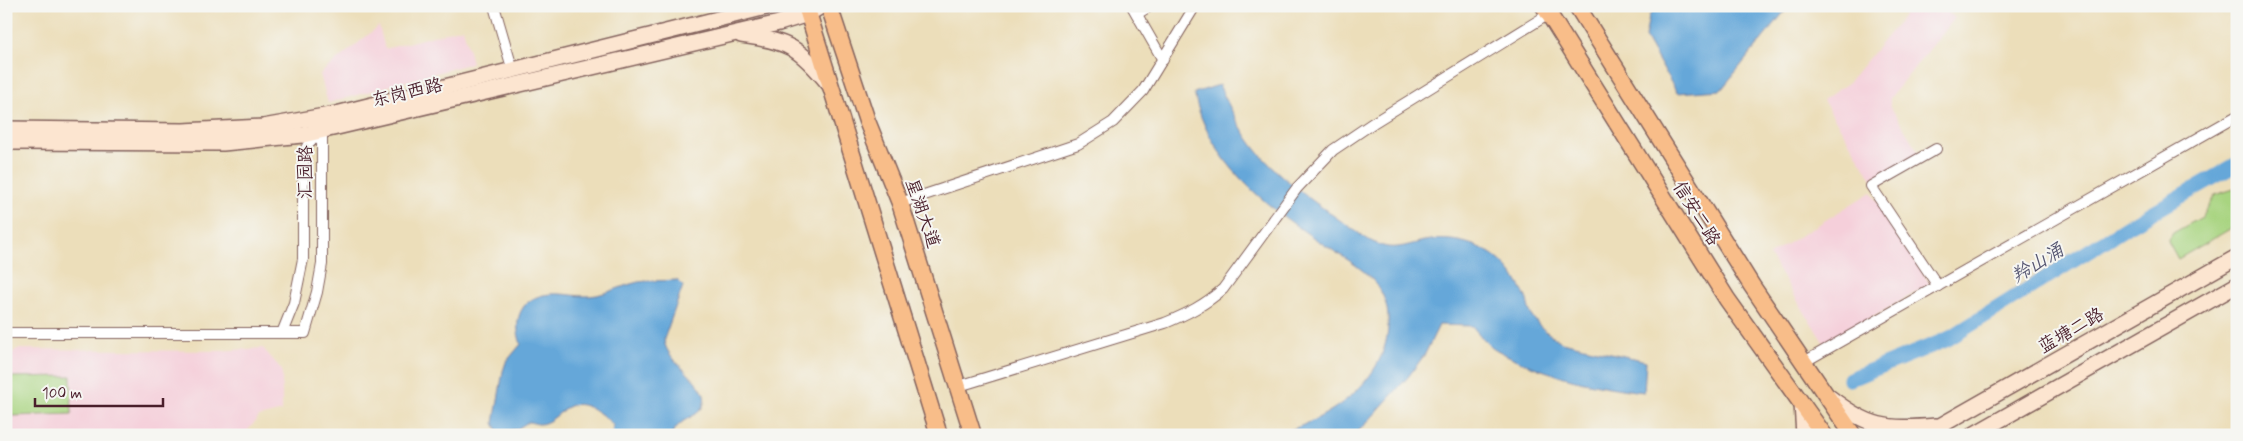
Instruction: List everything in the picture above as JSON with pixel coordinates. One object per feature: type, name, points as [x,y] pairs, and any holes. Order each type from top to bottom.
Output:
[{"type":"main road","points":[[728,18],[743,6]]},
{"type":"main road","name":"东岗西路","points":[[6,129],[183,131],[263,127],[336,114],[728,18],[770,6]]},
{"type":"main road","name":"星湖大道","points":[[829,6],[867,121],[900,203],[973,435]]},
{"type":"main road","name":"信安二路","points":[[1579,8],[1752,286],[1804,362],[1822,392],[1853,435]]},
{"type":"main road","name":"东岗西路","points":[[6,142],[223,144],[303,135],[732,34],[812,9]]},
{"type":"main road","points":[[812,9],[829,84],[939,435]]},
{"type":"main road","name":"信安二路","points":[[1547,10],[1727,300],[1824,435]]},
{"type":"main road","points":[[732,34],[772,39],[792,47],[807,58],[829,84]]},
{"type":"main road","points":[[843,128],[852,121],[867,121]]},
{"type":"main road","name":"蓝塘二路","points":[[1924,435],[2237,257]]},
{"type":"main road","points":[[1973,435],[2237,285]]},
{"type":"main road","points":[[1727,300],[1752,286]]},
{"type":"main road","points":[[1822,392],[1851,414],[1879,426],[1899,428],[1940,426]]},
{"type":"main road","points":[[1802,404],[1804,435]]},
{"type":"street","points":[[494,6],[512,71]]},
{"type":"street","points":[[1150,6],[1134,10],[1162,60]]},
{"type":"street","points":[[900,203],[1078,144],[1113,122],[1143,91],[1194,6]]},
{"type":"street","points":[[958,386],[1156,326],[1192,312],[1223,289],[1297,188],[1319,163],[1354,135],[1547,10]]},
{"type":"street","points":[[1804,362],[2237,116]]},
{"type":"street","name":"汇园路","points":[[322,131],[322,264],[317,292],[305,333],[282,333],[294,304],[303,258],[303,154],[309,143],[322,131]]},
{"type":"street","points":[[1936,149],[1870,186],[1938,286]]},
{"type":"street","points":[[6,333],[282,333]]},
{"type":"shaded area","points":[[1912,6],[1941,6],[1955,18],[1890,98],[1890,106],[1921,156],[1874,182],[1823,100],[1848,83]]},
{"type":"shaded area","points":[[379,26],[385,49],[463,28],[472,63],[328,103],[320,74]]},
{"type":"shaded area","points":[[1871,192],[1930,284],[1825,345],[1769,255]]},
{"type":"shaded area","points":[[263,348],[282,370],[282,411],[259,417],[244,435],[193,435],[183,428],[177,435],[6,435],[6,358],[17,349],[218,351]]},
{"type":"green space","points":[[2237,188],[2237,225],[2178,259],[2168,241],[2173,233],[2202,217],[2215,195]]},
{"type":"green space","points":[[71,376],[72,414],[11,416],[10,377]]},
{"type":"water","points":[[1657,6],[1789,6],[1721,90],[1677,93],[1645,37],[1649,16]]},
{"type":"water","points":[[1219,85],[1240,126],[1264,158],[1301,192],[1328,212],[1367,238],[1383,246],[1398,247],[1424,241],[1450,240],[1466,243],[1490,253],[1502,262],[1512,274],[1524,293],[1534,318],[1553,337],[1562,342],[1646,361],[1644,392],[1587,383],[1550,373],[1514,359],[1493,348],[1472,326],[1439,325],[1425,354],[1408,377],[1363,427],[1352,435],[1274,435],[1312,421],[1331,410],[1348,398],[1363,383],[1376,367],[1384,348],[1388,316],[1385,300],[1371,278],[1350,261],[1278,212],[1241,179],[1225,160],[1201,118],[1194,93]]},
{"type":"water","points":[[677,280],[683,286],[664,339],[666,348],[672,357],[702,390],[705,398],[699,412],[680,424],[671,435],[612,435],[613,425],[609,421],[591,408],[578,404],[566,408],[543,424],[528,422],[517,429],[499,433],[494,423],[503,371],[506,362],[521,344],[518,335],[519,318],[521,310],[526,304],[532,299],[551,294],[591,296],[638,282]]},
{"type":"waterway","name":"羚山涌","points":[[1850,379],[1948,339],[2124,229],[2237,164]]}]
